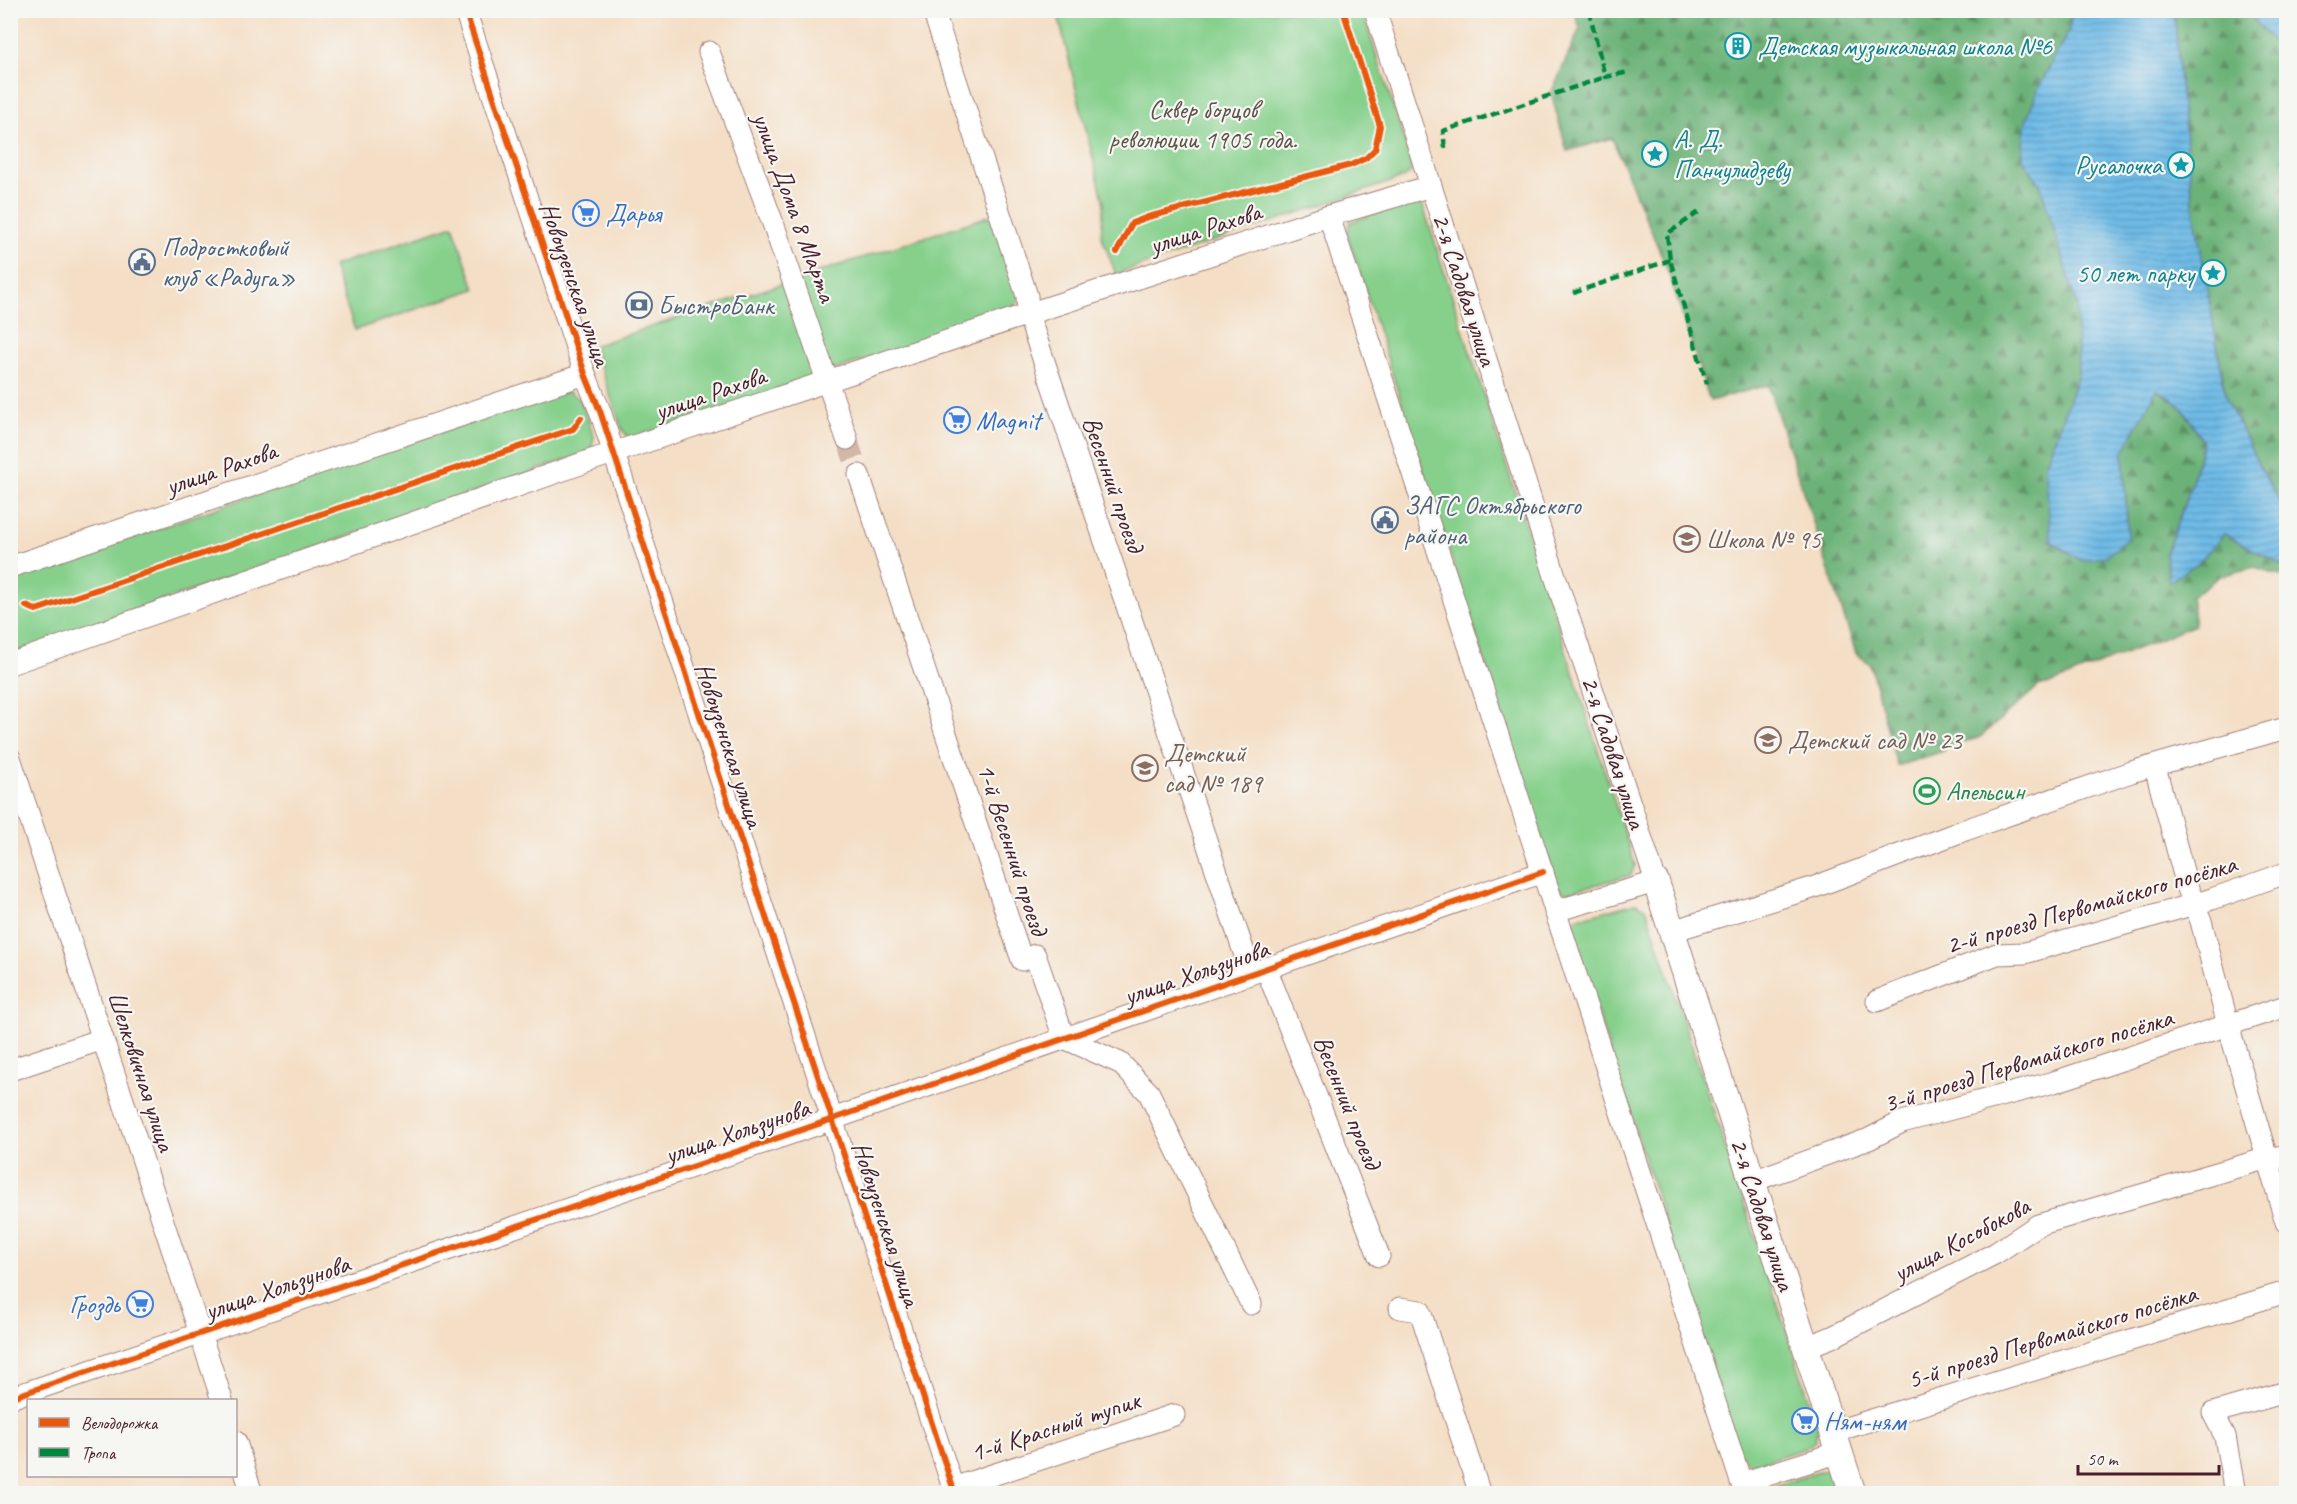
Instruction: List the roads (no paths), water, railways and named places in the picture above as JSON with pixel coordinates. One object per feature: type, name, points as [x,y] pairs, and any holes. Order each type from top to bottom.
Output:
[{"type":"street","name":"Новоузенская улица","points":[[465,10],[585,374],[614,454],[954,1491]]},
{"type":"street","name":"Весенний проезд","points":[[933,10],[1027,296],[1028,314],[1259,971],[1379,1256]]},
{"type":"street","name":"2-я Садовая улица","points":[[1375,10],[1853,1494]]},
{"type":"street","name":"улица Дома 8 Марта","points":[[709,52],[774,226],[827,383]]},
{"type":"street","name":"улица Рахова","points":[[10,664],[563,470],[1028,314],[1329,216],[1431,186]]},
{"type":"street","points":[[1329,216],[1743,1488]]},
{"type":"street","name":"улица Рахова","points":[[10,567],[585,374]]},
{"type":"street","points":[[827,383],[847,440]]},
{"type":"street","name":"1-й Весенний проезд","points":[[859,475],[1022,960],[1035,955],[1064,1038]]},
{"type":"street","points":[[1672,931],[1812,888],[1965,830],[2131,772],[2286,728]]},
{"type":"street","name":"Шелковичная улица","points":[[10,758],[221,1399]]},
{"type":"street","points":[[2155,766],[2187,886],[2201,921],[2228,1025],[2277,1157],[2286,1222]]},
{"type":"street","name":"улица Хользунова","points":[[10,1398],[831,1119],[1543,872]]},
{"type":"street","name":"2-й проезд Первомайского посёлка","points":[[1877,1001],[1997,954],[2025,953],[2194,904],[2286,873]]},
{"type":"street","points":[[1555,911],[1656,882]]},
{"type":"street","name":"3-й проезд Первомайского посёлка","points":[[1753,1181],[1869,1139],[1902,1122],[2054,1082],[2286,1006]]},
{"type":"street","points":[[1064,1038],[1120,1063],[1149,1093],[1251,1304]]},
{"type":"street","points":[[10,1070],[103,1039]]},
{"type":"street","name":"улица Кособокова","points":[[1806,1347],[1832,1337],[1975,1264],[2038,1226],[2277,1157]]},
{"type":"street","name":"5-й проезд Первомайского посёлка","points":[[1743,1488],[1837,1442],[2286,1292]]},
{"type":"street","points":[[1400,1308],[1420,1311],[1480,1494]]},
{"type":"street","points":[[2235,1494],[2225,1436],[2213,1413],[2286,1392]]},
{"type":"street","name":"1-й Красный тупик","points":[[954,1491],[1174,1415]]},
{"type":"street","points":[[237,1445],[252,1494]]},
{"type":"water","points":[[2072,11],[2176,11],[2182,106],[2194,210],[2226,398],[2259,466],[2286,512],[2286,567],[2224,534],[2199,562],[2169,582],[2166,554],[2191,485],[2203,442],[2179,405],[2157,390],[2123,452],[2128,538],[2107,556],[2082,561],[2051,541],[2045,466],[2078,375],[2077,305],[2040,184],[2023,159],[2023,144],[2026,121],[2037,91],[2069,30]]},
{"type":"water","points":[[2247,11],[2286,11],[2286,58]]},
{"type":"tunnel","points":[[847,439],[859,475]]},
{"type":"place","name":"Детская музыкальная школа №6","points":[[1738,46]]},
{"type":"place","name":"А. Д. Панчулидзеву","points":[[1655,154]]},
{"type":"place","name":"Русалочка","points":[[2181,165]]},
{"type":"place","name":"Дарья","points":[[586,213]]},
{"type":"place","name":"Подростковый клуб «Радуга»","points":[[142,262]]},
{"type":"place","name":"50 лет парку","points":[[2213,273]]},
{"type":"place","name":"БыстроБанк","points":[[639,305]]},
{"type":"place","name":"Magnit","points":[[957,420]]},
{"type":"place","name":"ЗАГС Октябрьского района","points":[[1385,520]]},
{"type":"place","name":"Школа № 95","points":[[1687,539]]},
{"type":"place","name":"Детский сад № 23","points":[[1768,740]]},
{"type":"place","name":"Детский сад № 189","points":[[1145,768]]},
{"type":"place","name":"Апельсин","points":[[1927,791]]},
{"type":"place","name":"Гроздь","points":[[140,1304]]},
{"type":"place","name":"Ням-ням","points":[[1805,1421]]},
{"type":"park label","name":"Сквер борцов революции 1905 года.","points":[[1203,124]]}]
